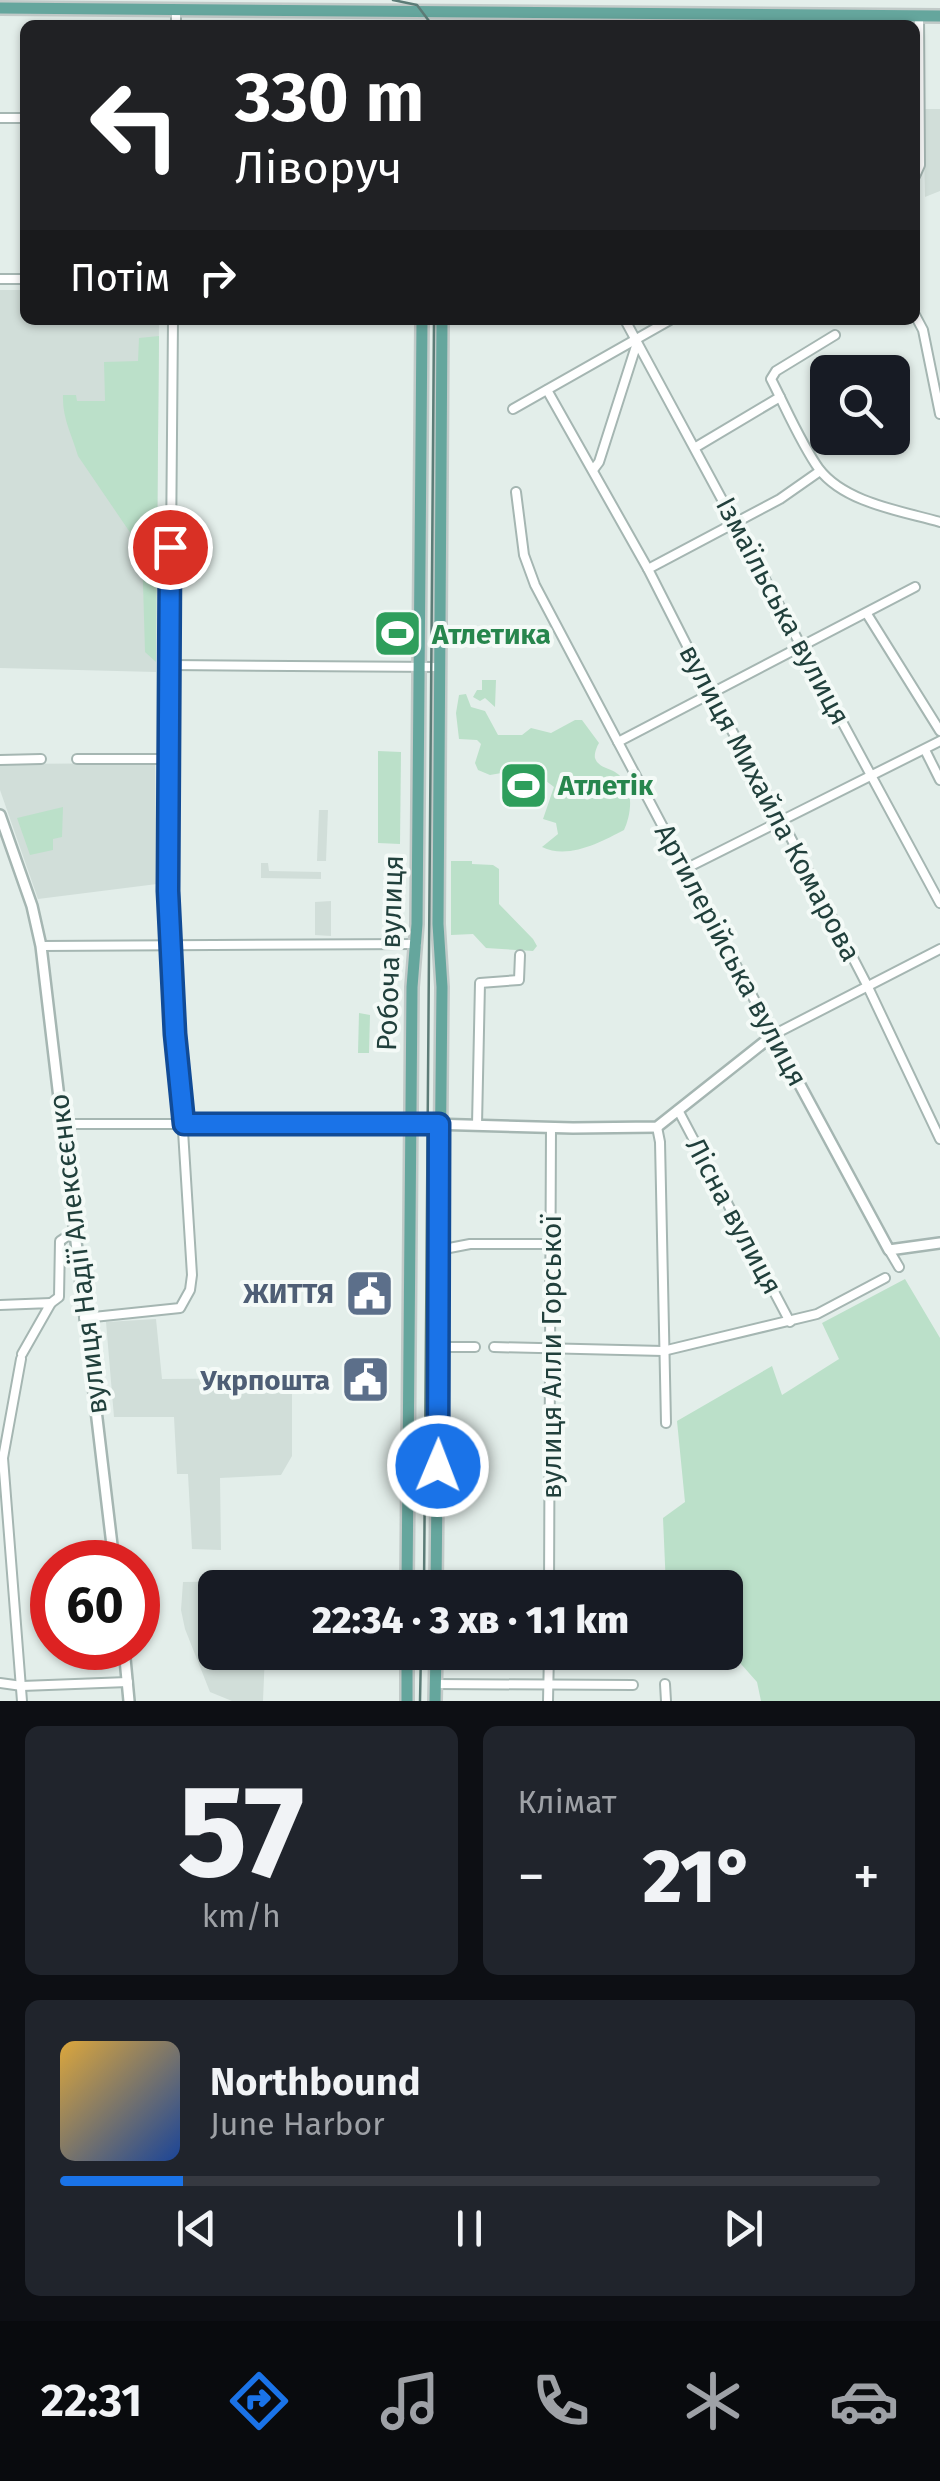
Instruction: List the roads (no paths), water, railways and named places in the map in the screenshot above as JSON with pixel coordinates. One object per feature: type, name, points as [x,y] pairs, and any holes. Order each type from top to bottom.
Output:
[{"type":"main road","points":[[0,8],[445,19],[940,16]]},
{"type":"main road","name":"Робоча вулиця","points":[[408,1570],[410,1124],[412,987],[417,944],[422,325]]},
{"type":"main road","name":"Робоча вулиця","points":[[436,1570],[439,1250],[435,1124],[442,987],[438,935],[442,325]]},
{"type":"main road","points":[[407,1670],[407,1701]]},
{"type":"main road","points":[[436,1670],[436,1701]]},
{"type":"street","points":[[176,10],[176,20]]},
{"type":"street","points":[[919,15],[919,20]]},
{"type":"street","points":[[920,324],[940,414]]},
{"type":"street","points":[[84,1318],[174,1310],[185,1300],[192,1275],[169,946],[173,325]]},
{"type":"street","name":"Ізмаїльська вулиця","points":[[628,325],[940,903]]},
{"type":"street","points":[[513,409],[662,325]]},
{"type":"street","points":[[836,335],[776,371],[771,378],[820,471],[865,499],[940,522]]},
{"type":"street","points":[[592,470],[599,462],[633,364],[636,340]]},
{"type":"street","name":"вулиця Михайла Комарова","points":[[547,390],[648,569],[781,820],[867,985],[940,1139]]},
{"type":"street","points":[[696,447],[780,397]]},
{"type":"street","points":[[648,569],[780,499],[820,471]]},
{"type":"street","name":"Артилерійська вулиця","points":[[516,492],[524,555],[535,586],[889,1250]]},
{"type":"street","points":[[618,742],[914,586]]},
{"type":"street","points":[[867,614],[940,730]]},
{"type":"street","points":[[169,665],[438,667]]},
{"type":"street","points":[[685,869],[940,740]]},
{"type":"street","points":[[925,750],[940,780]]},
{"type":"street","points":[[77,758],[168,759]]},
{"type":"street","points":[[0,760],[41,759]]},
{"type":"street","name":"вулиця Надії Алексєєнко","points":[[0,815],[32,906],[41,946],[111,1540]]},
{"type":"street","points":[[41,946],[417,944]]},
{"type":"street","points":[[62,1124],[657,1126],[773,1035],[940,949]]},
{"type":"street","points":[[477,1125],[480,983],[519,980],[520,954]]},
{"type":"street","name":"Лісна вулиця","points":[[678,1110],[790,1322]]},
{"type":"street","points":[[657,1126],[666,1423]]},
{"type":"street","name":"вулиця Алли Горської","points":[[549,1570],[551,1128]]},
{"type":"street","points":[[0,1305],[47,1303],[59,1297],[60,1240],[74,1232]]},
{"type":"street","points":[[898,1268],[889,1250],[940,1243]]},
{"type":"street","points":[[439,1250],[458,1244],[552,1244]]},
{"type":"street","points":[[494,1347],[662,1350],[816,1314],[885,1278]]},
{"type":"street","points":[[22,1701],[3,1472],[21,1356],[47,1303]]},
{"type":"street","points":[[439,1346],[476,1347]]},
{"type":"street","points":[[127,1670],[129,1701]]},
{"type":"street","points":[[548,1670],[548,1701]]},
{"type":"street","points":[[0,1683],[22,1686],[128,1682]]},
{"type":"street","points":[[436,1684],[633,1685]]},
{"type":"street","points":[[665,1684],[666,1701]]},
{"type":"tram line","points":[[393,0],[417,5],[428,20]]},
{"type":"tram line","points":[[424,1570],[434,325]]},
{"type":"tram line","points":[[420,1701],[421,1670]]},
{"type":"place","name":"Атлетика","points":[[397,634]]},
{"type":"place","name":"Атлетік","points":[[523,785]]},
{"type":"place","name":"ЖИТТЯ","points":[[369,1293]]},
{"type":"place","name":"Укрпошта","points":[[365,1380]]}]
